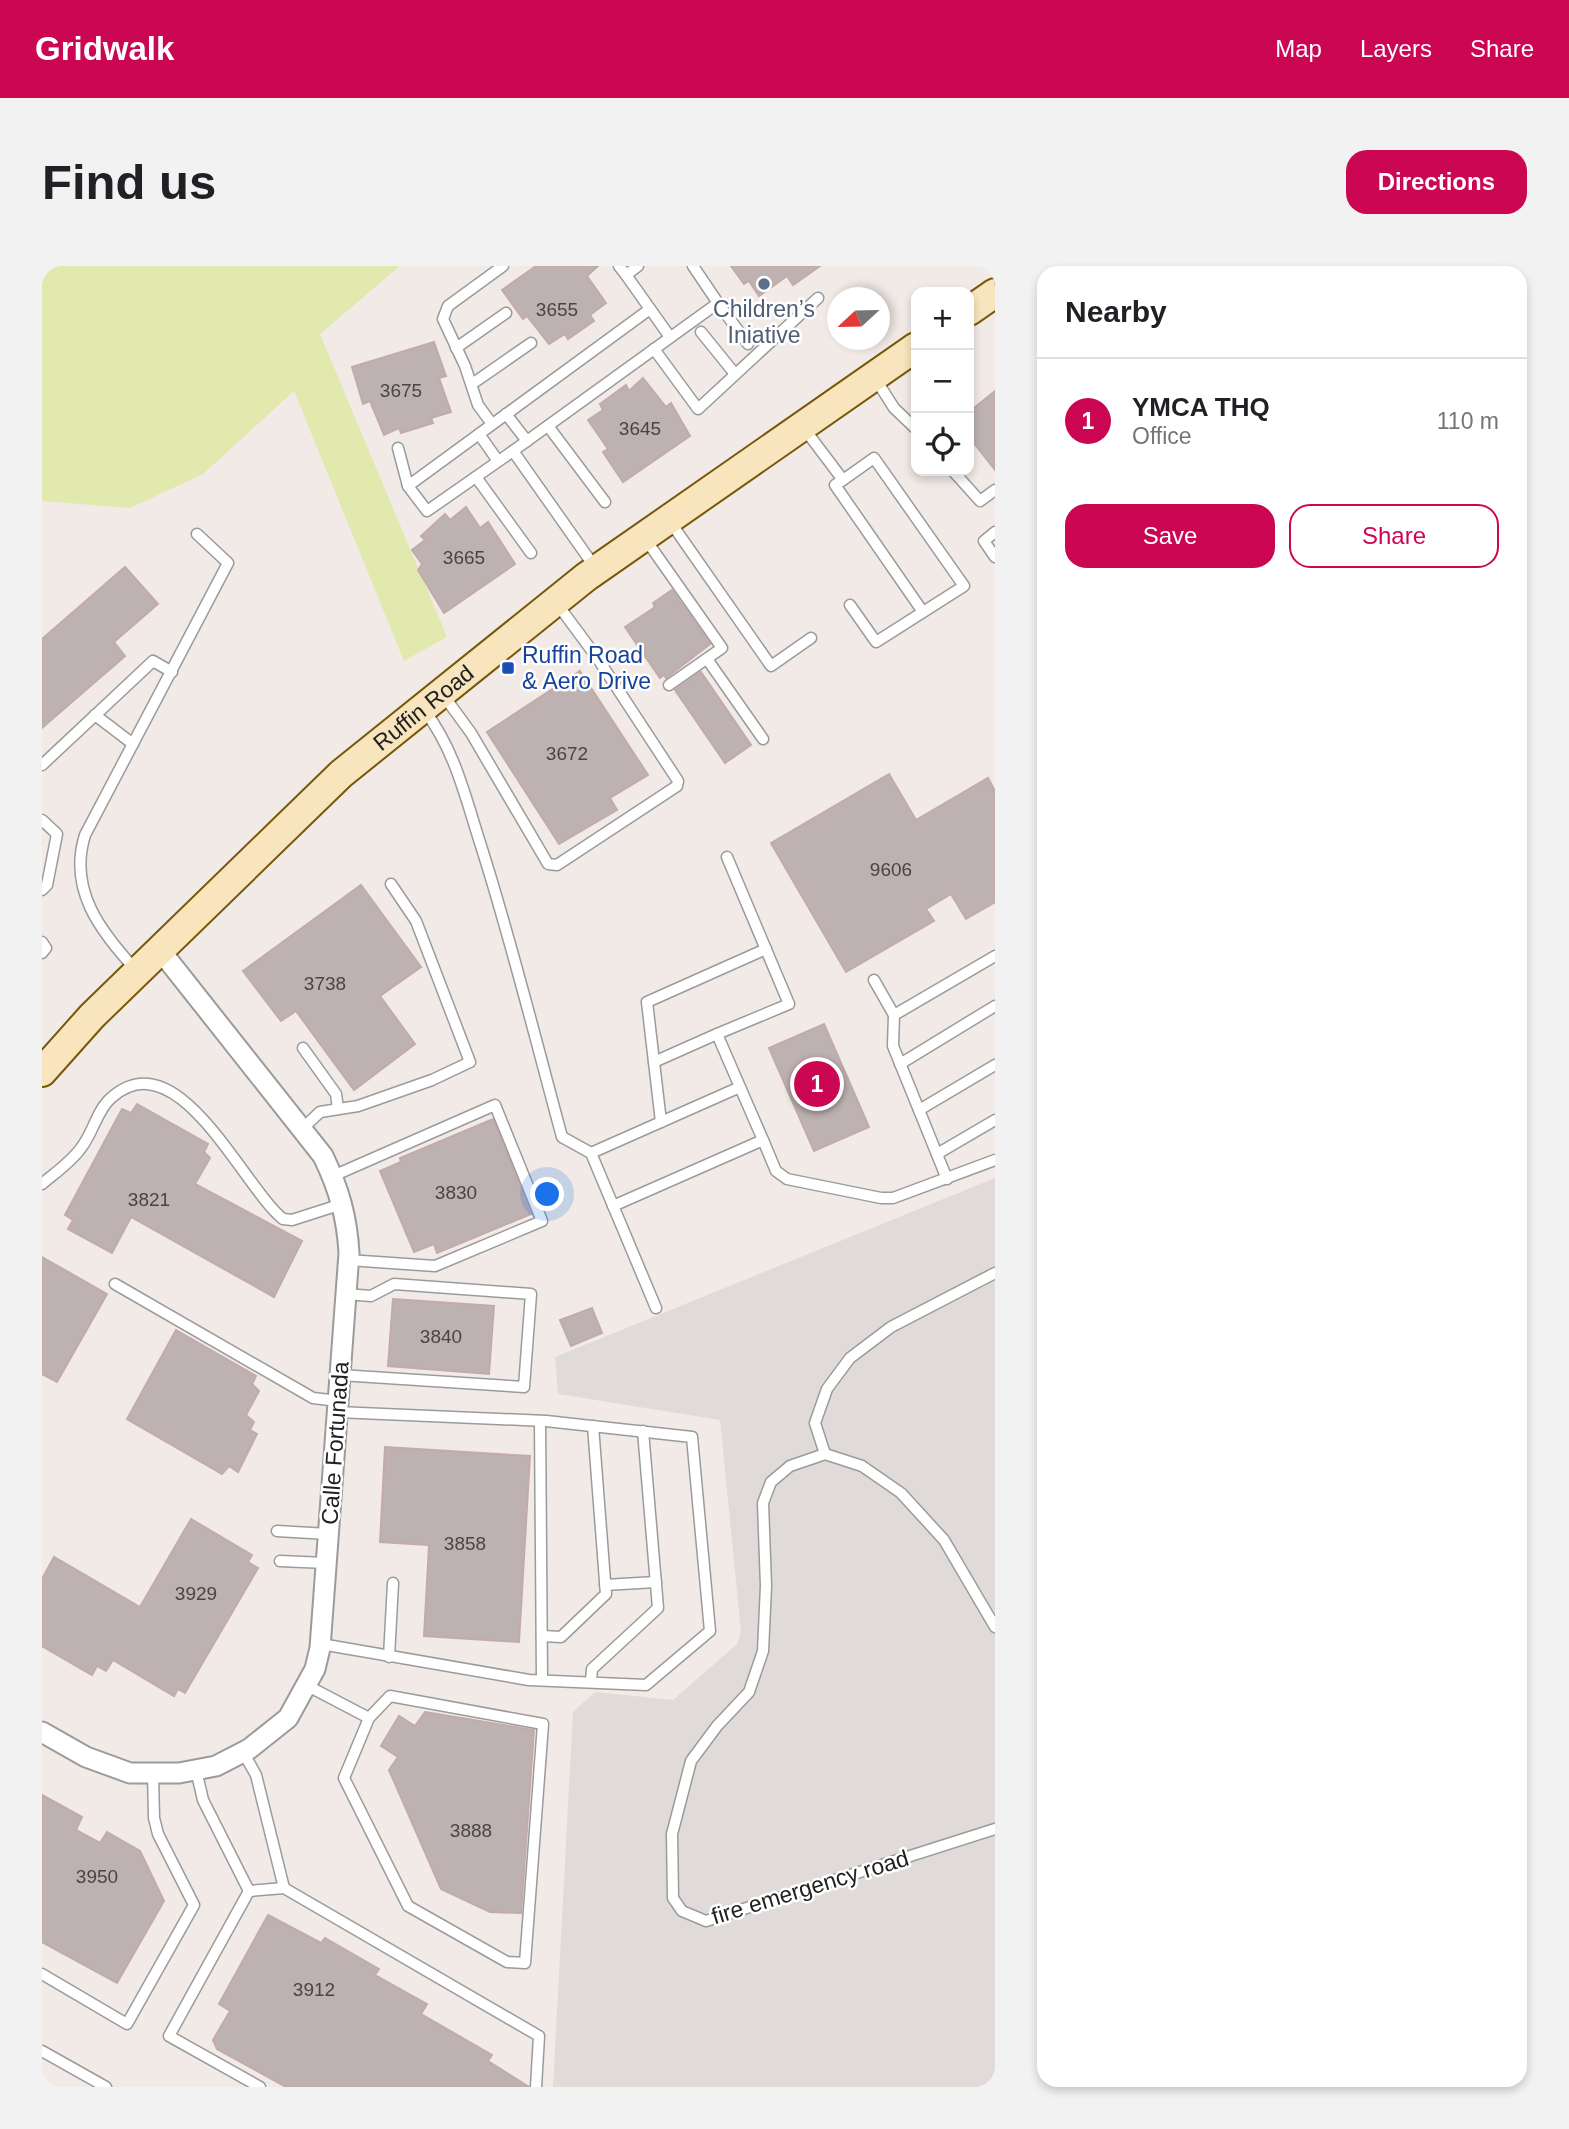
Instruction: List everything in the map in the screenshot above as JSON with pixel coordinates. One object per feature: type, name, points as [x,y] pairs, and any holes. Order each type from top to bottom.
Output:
[{"type":"main road","points":[[974,308],[995,293]]},
{"type":"main road","name":"Ruffin Road","points":[[42,1072],[138,971],[341,774],[597,570],[912,350]]},
{"type":"street","name":"Calle Fortunada","points":[[42,1732],[86,1758],[130,1773],[196,1770],[216,1766],[243,1752],[288,1718],[315,1669],[321,1644],[346,1294],[348,1222],[333,1176],[323,1156],[160,950]]},
{"type":"lane","points":[[492,424],[478,405],[472,384],[444,328],[444,313],[448,306],[503,266]]},
{"type":"lane","points":[[638,266],[622,271],[670,337]]},
{"type":"lane","points":[[693,266],[748,344]]},
{"type":"lane","points":[[654,349],[698,409],[818,298]]},
{"type":"lane","points":[[398,448],[408,486],[427,511],[718,303]]},
{"type":"lane","points":[[408,486],[650,309]]},
{"type":"lane","points":[[456,348],[506,313]]},
{"type":"lane","points":[[701,332],[735,374]]},
{"type":"lane","points":[[472,384],[531,343]]},
{"type":"lane","points":[[874,376],[894,408],[911,424]]},
{"type":"lane","points":[[506,414],[527,441]]},
{"type":"lane","points":[[548,426],[605,502]]},
{"type":"lane","points":[[803,426],[843,480]]},
{"type":"lane","points":[[479,434],[498,461]]},
{"type":"lane","points":[[513,451],[597,570]]},
{"type":"lane","points":[[849,605],[876,642],[964,586],[874,458],[835,485],[923,612]]},
{"type":"lane","points":[[958,476],[980,501],[995,490]]},
{"type":"lane","points":[[476,477],[531,553]]},
{"type":"lane","points":[[669,520],[771,666],[811,638]]},
{"type":"lane","points":[[995,532],[984,541],[995,557]]},
{"type":"lane","points":[[138,971],[95,921],[86,901],[80,864],[85,835],[228,563],[197,534]]},
{"type":"lane","points":[[644,537],[722,648],[669,685]]},
{"type":"lane","points":[[432,700],[471,733],[548,864],[558,865],[677,786],[678,781],[606,670],[556,601]]},
{"type":"lane","points":[[707,659],[763,739]]},
{"type":"lane","points":[[42,765],[153,661],[172,671]]},
{"type":"lane","points":[[432,700],[514,952],[562,1138],[591,1153],[656,1308]]},
{"type":"lane","points":[[94,715],[133,744]]},
{"type":"lane","points":[[42,820],[57,834],[47,886],[42,890]]},
{"type":"lane","points":[[654,1062],[789,1004],[727,856]]},
{"type":"lane","points":[[302,1129],[320,1112],[358,1106],[432,1080],[470,1062],[416,921],[391,884]]},
{"type":"lane","points":[[42,942],[46,948],[42,953]]},
{"type":"lane","points":[[662,1122],[647,1002],[766,949]]},
{"type":"lane","points":[[894,1015],[995,956]]},
{"type":"lane","points":[[874,980],[894,1015],[893,1046],[947,1179]]},
{"type":"lane","points":[[900,1064],[995,1006]]},
{"type":"lane","points":[[717,1034],[776,1171],[787,1179],[893,1198],[995,1160]]},
{"type":"lane","points":[[303,1048],[336,1094],[338,1109]]},
{"type":"lane","points":[[919,1110],[995,1065]]},
{"type":"lane","points":[[42,1184],[79,1151],[112,1097],[131,1087],[158,1085],[171,1089],[190,1105],[284,1219],[292,1220],[343,1204]]},
{"type":"lane","points":[[591,1153],[740,1087]]},
{"type":"lane","points":[[333,1176],[495,1105],[541,1221],[435,1266],[348,1260]]},
{"type":"lane","points":[[937,1154],[995,1120]]},
{"type":"lane","points":[[613,1206],[762,1140]]},
{"type":"lane","points":[[995,1273],[891,1326],[850,1358],[827,1389],[815,1423],[825,1454],[862,1466],[901,1493],[944,1540],[995,1627]]},
{"type":"lane","points":[[115,1284],[313,1398],[338,1407],[540,1421],[692,1437],[710,1632],[646,1685],[542,1680],[321,1644]]},
{"type":"lane","points":[[340,1375],[524,1387],[531,1294],[394,1284],[371,1296],[346,1294]]},
{"type":"lane","points":[[540,1421],[542,1680]]},
{"type":"lane","points":[[542,1636],[561,1637],[606,1594],[593,1426]]},
{"type":"lane","points":[[591,1681],[592,1669],[658,1608],[643,1431]]},
{"type":"lane","name":"fire emergency road","points":[[825,1454],[790,1466],[771,1482],[763,1503],[766,1586],[763,1651],[749,1692],[717,1726],[691,1761],[672,1834],[673,1898],[682,1911],[706,1921],[995,1829]]},
{"type":"lane","points":[[277,1531],[328,1534]]},
{"type":"lane","points":[[280,1561],[326,1563]]},
{"type":"lane","points":[[605,1585],[656,1582]]},
{"type":"lane","points":[[389,1657],[393,1583]]},
{"type":"lane","points":[[306,1685],[369,1718]]},
{"type":"lane","points":[[390,1696],[543,1724],[525,1963],[507,1962],[408,1906],[344,1778],[369,1718],[390,1696]]},
{"type":"lane","points":[[243,1752],[256,1775],[284,1888]]},
{"type":"lane","points":[[196,1770],[204,1800],[249,1891]]},
{"type":"lane","points":[[42,1973],[127,2024],[194,1905],[158,1835],[154,1818],[153,1773]]},
{"type":"lane","points":[[249,1891],[284,1888],[539,2036],[536,2087]]},
{"type":"lane","points":[[249,1891],[169,2036],[260,2087]]},
{"type":"lane","points":[[42,2051],[106,2087]]},
{"type":"shaded area","points":[[995,1178],[995,2087],[553,2087],[573,1712],[595,1692],[673,1700],[737,1644],[741,1632],[720,1420],[558,1394],[555,1357]]},
{"type":"green space","points":[[42,266],[400,266],[320,334],[447,637],[404,661],[294,391],[203,474],[130,508],[42,501]]},
{"type":"building","points":[[536,266],[598,266],[587,276],[606,303],[590,315],[594,321],[568,339],[565,334],[549,344],[527,316],[523,319],[502,290]]},
{"type":"building","points":[[731,266],[820,266],[793,285],[787,276],[759,296],[749,281],[744,284]]},
{"type":"building","points":[[434,342],[446,376],[439,378],[451,412],[431,418],[433,423],[401,433],[399,428],[384,435],[370,401],[363,404],[352,367]]},
{"type":"building","points":[[643,378],[666,407],[671,403],[690,436],[623,482],[603,452],[608,449],[588,420],[603,410],[600,404],[626,385],[629,391]]},
{"type":"building","points":[[995,391],[995,470],[974,443],[974,408]]},
{"type":"building","points":[[466,507],[480,528],[488,522],[515,564],[444,613],[418,570],[422,564],[412,550],[425,540],[421,536],[445,514],[450,520]]},
{"type":"building","points":[[125,567],[158,604],[114,642],[125,656],[42,728],[42,639]]},
{"type":"building","points":[[672,590],[710,644],[666,678],[664,675],[660,678],[625,627],[655,607],[653,603]]},
{"type":"building","points":[[580,671],[648,775],[610,798],[617,810],[559,844],[487,732]]},
{"type":"building","points":[[701,672],[751,745],[725,763],[675,690]]},
{"type":"building","points":[[889,774],[916,820],[988,778],[995,791],[995,902],[966,919],[951,894],[926,909],[934,921],[846,972],[771,843]]},
{"type":"building","points":[[361,885],[421,967],[380,996],[415,1044],[354,1090],[296,1011],[281,1021],[243,971]]},
{"type":"building","points":[[824,1024],[869,1127],[814,1151],[769,1048]]},
{"type":"building","points":[[137,1104],[208,1144],[204,1152],[210,1158],[195,1184],[302,1241],[274,1297],[131,1217],[112,1253],[68,1229],[73,1220],[65,1215],[122,1109],[131,1113]]},
{"type":"building","points":[[493,1119],[531,1214],[437,1253],[434,1244],[414,1252],[380,1171],[401,1162],[400,1158]]},
{"type":"building","points":[[42,1257],[107,1294],[57,1382],[42,1374]]},
{"type":"building","points":[[393,1299],[494,1306],[489,1374],[388,1366]]},
{"type":"building","points":[[592,1308],[602,1333],[571,1346],[560,1320]]},
{"type":"building","points":[[176,1330],[256,1376],[252,1384],[259,1391],[246,1415],[254,1422],[250,1430],[257,1434],[238,1472],[229,1466],[222,1474],[127,1419]]},
{"type":"building","points":[[385,1447],[530,1456],[519,1642],[424,1636],[429,1545],[380,1542]]},
{"type":"building","points":[[191,1519],[252,1555],[248,1562],[258,1568],[185,1693],[178,1689],[174,1696],[113,1660],[106,1671],[97,1666],[92,1675],[42,1646],[42,1579],[54,1557],[140,1607]]},
{"type":"building","points":[[425,1712],[534,1730],[521,1913],[490,1912],[441,1889],[389,1770],[398,1757],[381,1746],[399,1716],[415,1726]]},
{"type":"building","points":[[42,1795],[82,1817],[76,1830],[100,1843],[107,1832],[140,1851],[164,1901],[117,1983],[42,1942]]},
{"type":"building","points":[[268,1915],[321,1943],[325,1938],[379,1969],[375,1975],[427,2004],[421,2014],[492,2055],[488,2061],[529,2087],[286,2087],[217,2049],[213,2040],[230,2011],[219,2004]]},
{"type":"place","name":"Children’s Iniative","points":[[764,284]]},
{"type":"place","name":"Ruffin Road & Aero Drive","points":[[508,668]]},
{"type":"place","name":"YMCA THQ","points":[[817,1084]]}]
